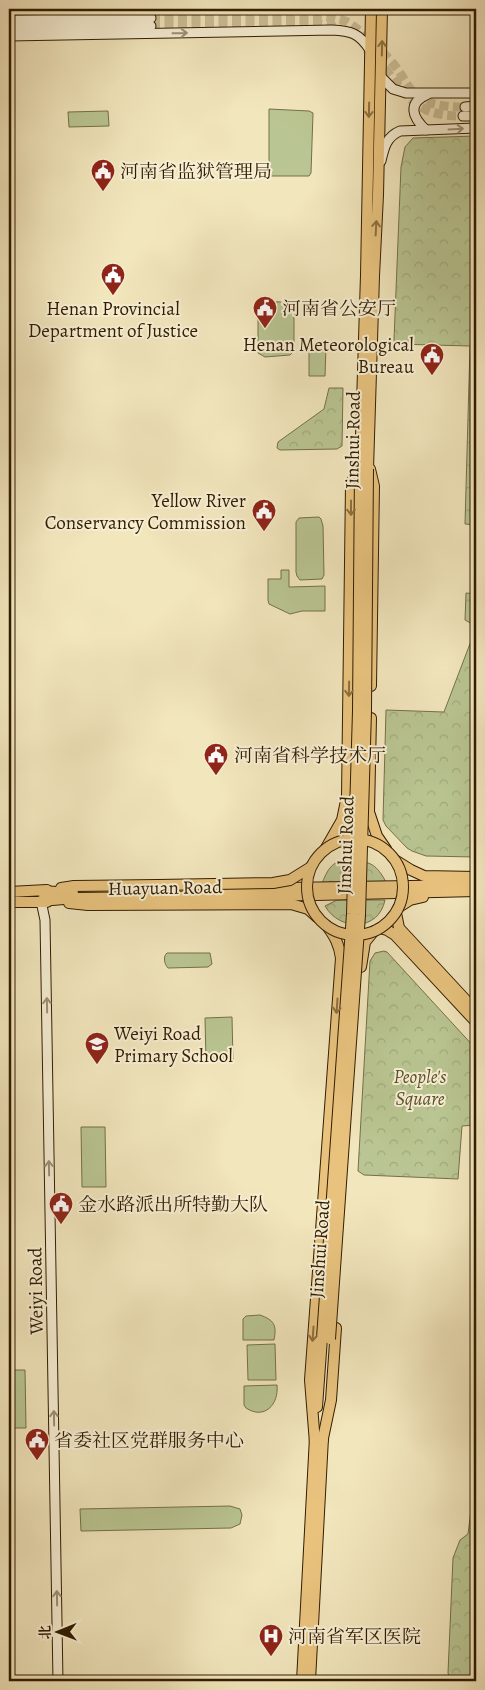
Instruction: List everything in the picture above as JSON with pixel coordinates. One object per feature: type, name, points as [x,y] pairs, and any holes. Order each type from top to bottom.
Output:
[{"type":"main road","name":"Jinshui Road","points":[[302,1681],[326,1339],[360,906],[366,721],[364,465],[371,9]]},
{"type":"main road","name":"Jinshui Road","points":[[364,465],[379,168],[382,9]]},
{"type":"main road","points":[[364,465],[374,486],[369,812],[377,836],[395,860],[401,872],[403,886],[397,910],[399,928],[476,1011]]},
{"type":"main road","points":[[319,1443],[310,1380],[341,958],[340,946],[336,939],[327,926],[317,917],[310,905],[307,893],[307,880],[311,867],[326,848],[342,820],[347,796],[351,485],[364,465]]},
{"type":"main road","points":[[326,848],[340,840],[354,838],[374,842],[386,849]]},
{"type":"main road","points":[[395,860],[410,870],[424,876],[476,877]]},
{"type":"main road","name":"Huayuan Road","points":[[9,902],[41,896],[74,886],[273,883],[290,880],[311,867]]},
{"type":"main road","points":[[41,896],[84,892],[476,885]]},
{"type":"main road","points":[[41,896],[75,898],[301,896],[476,891]]},
{"type":"main road","name":"Huayuan Road","points":[[9,892],[88,905],[291,904],[308,909],[317,917]]},
{"type":"main road","points":[[319,1443],[331,1400],[360,970],[366,942],[397,910],[410,900],[424,896],[476,896]]},
{"type":"main road","points":[[327,926],[339,932],[353,935],[377,930],[387,930],[395,935],[476,1022]]},
{"type":"main road","name":"Jinshui Road","points":[[310,1681],[319,1443]]},
{"type":"street","points":[[9,20],[151,22],[9,28]]},
{"type":"street","points":[[9,36],[332,30],[349,31],[358,35],[365,41],[370,50]]},
{"type":"street","points":[[381,77],[393,89],[406,93],[476,93]]},
{"type":"street","points":[[426,130],[415,117],[414,106],[417,100],[430,93]]},
{"type":"street","points":[[476,106],[464,111],[476,116]]},
{"type":"street","points":[[379,168],[385,144],[394,134],[400,131],[476,128]]},
{"type":"street","name":"Weiyi Road","points":[[41,896],[45,920],[58,1681]]},
{"type":"green space","points":[[269,109],[309,111],[313,113],[311,173],[309,176],[269,176]]},
{"type":"green space","points":[[108,111],[109,126],[69,127],[68,112]]},
{"type":"green space","points":[[476,136],[476,525],[465,524],[470,346],[395,344],[394,340],[401,167],[405,147],[413,138]]},
{"type":"green space","points":[[264,302],[284,303],[294,308],[294,351],[290,355],[265,357],[258,353],[258,306]]},
{"type":"green space","points":[[309,345],[326,346],[325,376],[309,376]]},
{"type":"green space","points":[[329,388],[343,388],[342,446],[337,449],[280,450],[277,448],[278,442],[324,409]]},
{"type":"green space","points":[[319,517],[323,526],[324,575],[322,579],[300,580],[296,572],[296,522],[299,518]]},
{"type":"green space","points":[[281,570],[289,570],[289,587],[325,586],[325,611],[302,611],[290,614],[269,604],[268,579],[281,579]]},
{"type":"green space","points":[[466,593],[476,594],[476,626],[465,620]]},
{"type":"green space","points":[[476,628],[476,857],[426,856],[407,848],[386,826],[383,820],[386,710],[444,712]]},
{"type":"green space","points":[[352,859],[373,865],[386,882],[321,886],[326,874],[335,863]]},
{"type":"green space","points":[[337,900],[385,900],[375,918],[367,922],[349,924],[332,914],[325,906]]},
{"type":"green space","name":"People's Square","points":[[387,952],[476,1049],[476,1125],[462,1126],[458,1179],[364,1175],[358,1171],[370,961],[375,953]]},
{"type":"green space","points":[[167,953],[210,953],[212,964],[208,967],[168,968],[164,960]]},
{"type":"green space","points":[[232,1017],[233,1060],[206,1060],[205,1018]]},
{"type":"green space","points":[[81,1127],[105,1127],[106,1187],[82,1187]]},
{"type":"green space","points":[[260,1315],[269,1319],[275,1327],[274,1340],[243,1340],[243,1319],[246,1316]]},
{"type":"green space","points":[[275,1344],[276,1380],[248,1380],[247,1345]]},
{"type":"green space","points":[[10,1363],[12,1432],[9,1432]]},
{"type":"green space","points":[[13,1370],[25,1370],[26,1428],[14,1428]]},
{"type":"green space","points":[[277,1385],[276,1399],[269,1408],[259,1412],[246,1408],[244,1405],[244,1386]]},
{"type":"green space","points":[[476,1471],[476,1681],[450,1681],[448,1673],[453,1558],[460,1540],[468,1534]]},
{"type":"green space","points":[[230,1506],[240,1509],[242,1515],[240,1524],[231,1528],[81,1531],[80,1509]]},
{"type":"tunnel","points":[[151,18],[320,16],[339,19],[346,21],[356,28],[376,45],[420,98],[436,104],[465,107]]},
{"type":"tunnel","points":[[151,26],[319,24],[341,28]]},
{"type":"tunnel","points":[[366,49],[379,61],[406,95],[416,104],[443,115],[463,116]]},
{"type":"place","name":"河南省监狱管理局","points":[[103,192]]},
{"type":"place","name":"Henan Provincial Department of Justice","points":[[113,296]]},
{"type":"place","name":"河南省公安厅","points":[[265,329]]},
{"type":"place","name":"Henan Meteorological Bureau","points":[[432,376]]},
{"type":"place","name":"Yellow River Conservancy Commission","points":[[264,532]]},
{"type":"place","name":"河南省科学技术厅","points":[[216,776]]},
{"type":"place","name":"Weiyi Road Primary School","points":[[97,1065]]},
{"type":"place","name":"金水路派出所特勤大队","points":[[61,1225]]},
{"type":"place","name":"省委社区党群服务中心","points":[[37,1461]]},
{"type":"place","name":"河南省军区医院","points":[[271,1657]]}]
